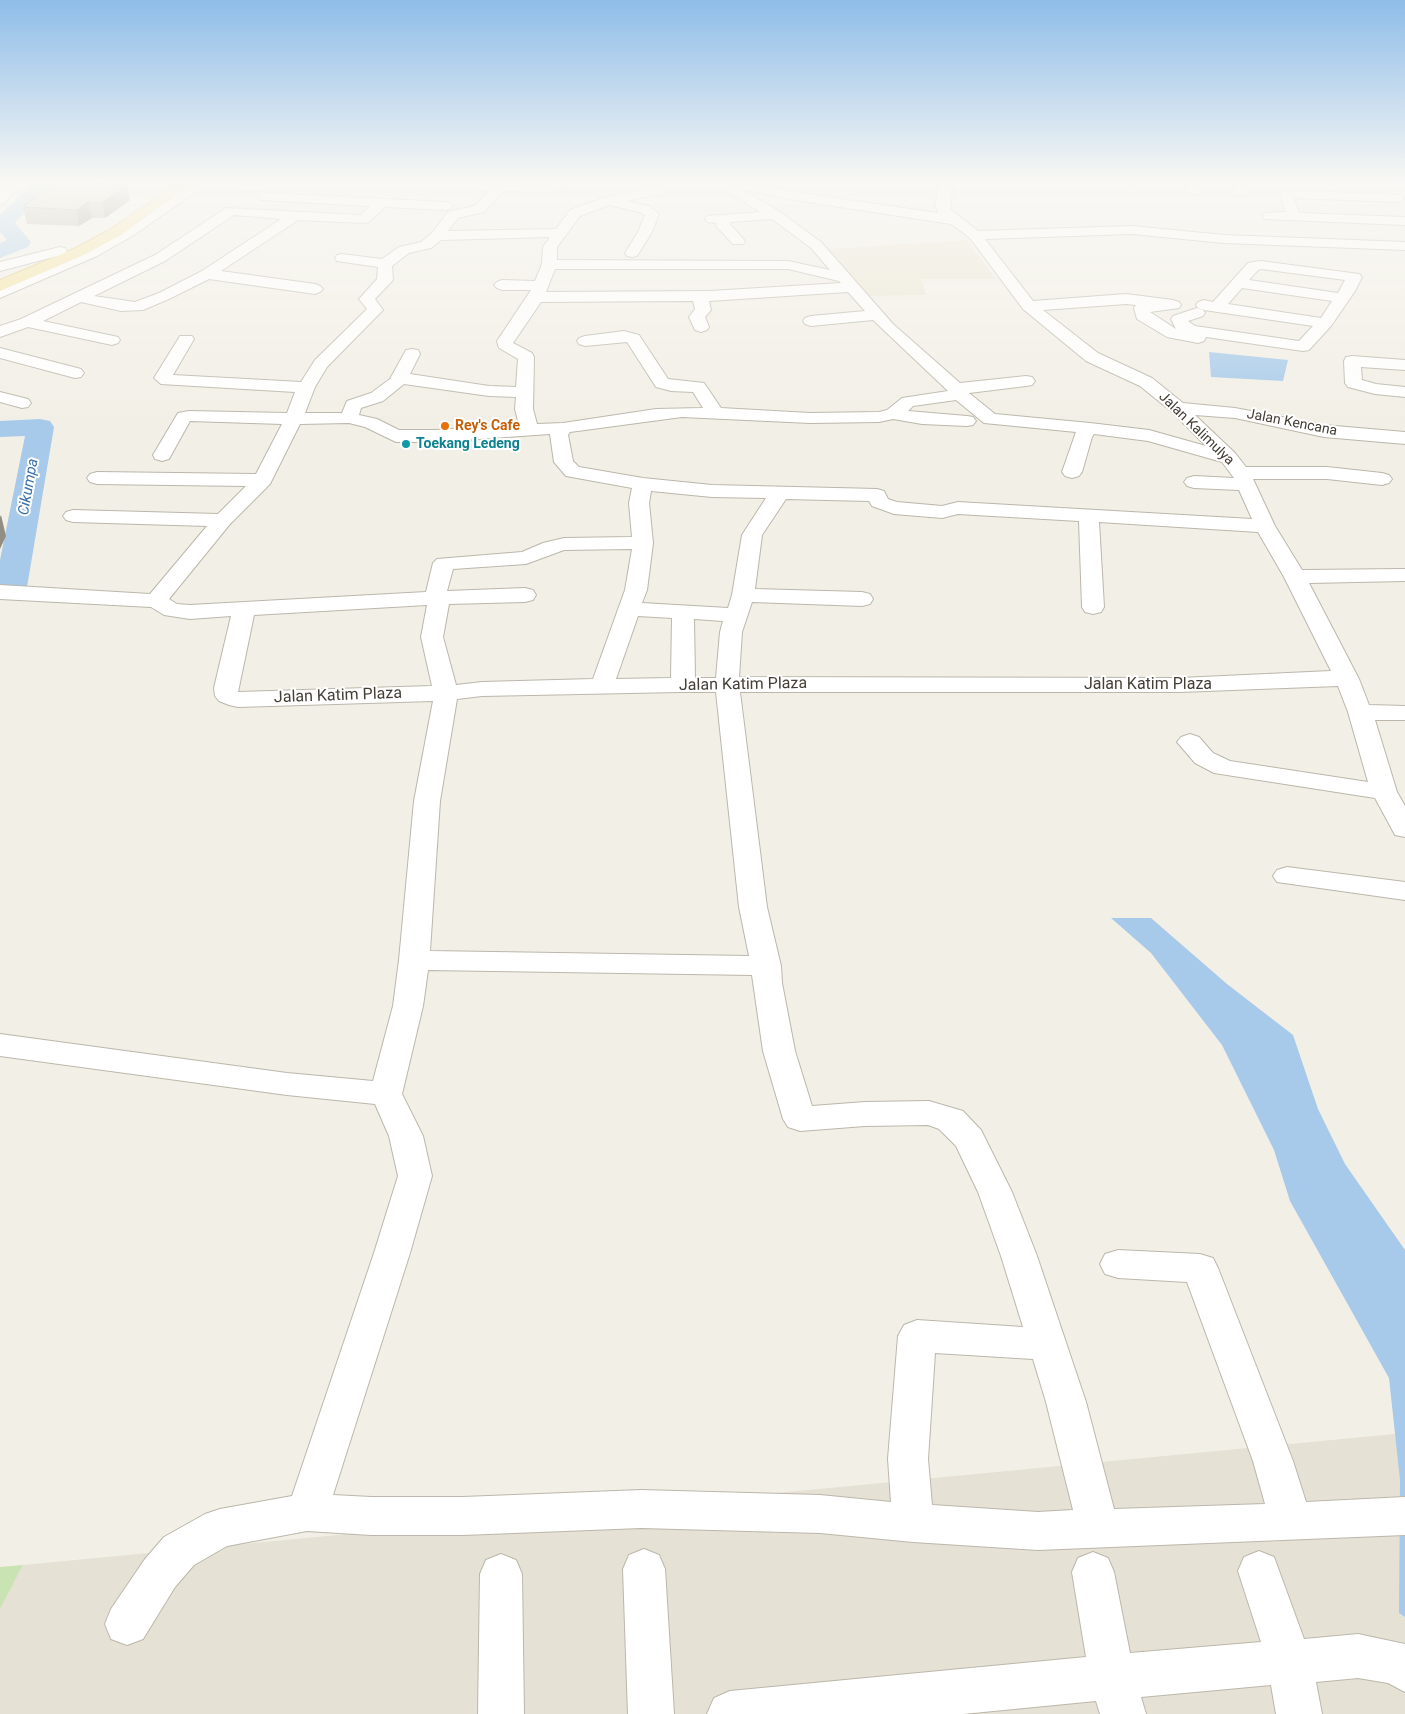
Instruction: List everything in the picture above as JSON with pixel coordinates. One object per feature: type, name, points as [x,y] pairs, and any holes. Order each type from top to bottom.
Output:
[{"type":"main road","points":[[0,275],[30,263]]},
{"type":"main road","points":[[0,286],[53,263]]},
{"type":"street","points":[[0,267],[15,263]]},
{"type":"street","points":[[0,293],[69,263]]},
{"type":"street","points":[[3,329],[27,322],[152,263],[182,266],[315,289]]},
{"type":"street","points":[[79,297],[122,306],[137,307],[164,296],[224,263]]},
{"type":"street","points":[[156,601],[223,520],[263,480],[294,419],[306,387],[321,364],[375,310],[368,299],[385,280],[385,264],[378,263]]},
{"type":"street","points":[[832,263],[887,327],[990,419],[1013,430],[1090,428],[1149,436],[1228,457]]},
{"type":"street","name":"Jalan Kalimulya","points":[[996,263],[1029,306],[1092,358],[1146,382],[1178,408],[1228,457],[1244,479],[1265,526],[1295,577],[1347,679],[1360,712],[1384,792],[1405,829]]},
{"type":"street","points":[[530,430],[524,410],[526,357],[505,345],[505,341],[538,291],[549,264],[788,265],[850,283]]},
{"type":"street","points":[[1199,309],[1179,318],[1182,326],[1191,330],[1303,346],[1325,323],[1354,277],[1280,266],[1253,266],[1218,306]]},
{"type":"street","points":[[502,285],[538,291],[700,296],[850,283]]},
{"type":"street","points":[[1239,283],[1342,298]]},
{"type":"street","points":[[700,296],[704,310],[697,317],[701,327]]},
{"type":"street","points":[[1029,306],[1126,300],[1173,306],[1178,312],[1218,306],[1325,323]]},
{"type":"street","points":[[1173,306],[1142,308],[1143,316],[1173,334],[1197,338],[1234,337]]},
{"type":"street","points":[[811,320],[876,315]]},
{"type":"street","points":[[27,322],[112,340]]},
{"type":"street","points":[[0,352],[56,328]]},
{"type":"street","points":[[585,341],[624,336],[633,338],[662,383],[671,386],[698,387],[715,412]]},
{"type":"street","points":[[186,340],[163,378],[167,380],[219,376],[306,387]]},
{"type":"street","points":[[0,352],[75,372]]},
{"type":"street","points":[[349,418],[353,405],[377,398],[388,391],[400,378],[412,354]]},
{"type":"street","points":[[1405,365],[1352,360],[1354,383],[1375,389],[1405,392]]},
{"type":"street","points":[[400,378],[489,391],[525,392]]},
{"type":"street","points":[[893,414],[908,402],[1026,381]]},
{"type":"street","points":[[0,396],[22,403]]},
{"type":"street","name":"Jalan Kencana","points":[[1178,408],[1235,413],[1324,431],[1405,438]]},
{"type":"street","points":[[162,455],[184,417],[189,416],[294,419],[349,418],[371,423],[396,436],[435,436],[563,428],[656,414],[715,412],[810,418],[879,417],[893,414],[922,419],[967,421]]},
{"type":"street","points":[[563,428],[559,435],[564,462],[573,472],[643,484],[712,491],[877,495],[879,502],[894,508],[942,512],[958,508],[1265,526]]},
{"type":"street","points":[[1072,472],[1082,435],[1090,428]]},
{"type":"street","points":[[1194,482],[1327,473],[1382,479]]},
{"type":"street","points":[[97,478],[263,480]]},
{"type":"street","points":[[602,686],[636,590],[643,543],[639,503],[643,484]]},
{"type":"street","points":[[779,494],[752,536],[740,605],[731,632],[727,685],[753,907],[766,966],[767,983],[779,1051],[800,1119],[865,1114],[929,1113],[952,1120],[969,1139],[995,1192],[1019,1256],[1066,1402],[1098,1528]]},
{"type":"street","points":[[1089,515],[1093,607]]},
{"type":"street","points":[[73,516],[223,520]]},
{"type":"street","points":[[307,1512],[392,1253],[415,1176],[406,1136],[386,1094],[408,1006],[414,960],[427,801],[446,693],[432,637],[439,597],[436,591],[444,563],[526,558],[550,547],[564,544],[643,543]]},
{"type":"street","points":[[1295,577],[1405,575]]},
{"type":"street","points":[[0,592],[156,601],[172,610],[190,612],[439,597],[525,595]]},
{"type":"street","points":[[630,609],[682,612],[740,605],[862,599]]},
{"type":"street","name":"Jalan Katim Plaza","points":[[244,610],[226,688],[227,696],[238,700],[446,693],[482,689],[602,686],[1180,685],[1233,684],[1318,678],[1347,679]]},
{"type":"street","points":[[682,612],[683,686]]},
{"type":"street","points":[[1360,712],[1405,713]]},
{"type":"street","points":[[1190,742],[1204,758],[1223,768],[1384,792]]},
{"type":"street","points":[[1287,876],[1405,891]]},
{"type":"street","points":[[414,960],[692,963],[766,966]]},
{"type":"street","points":[[0,1045],[287,1084],[386,1094]]},
{"type":"street","points":[[1118,1264],[1200,1268],[1273,1462],[1291,1522]]},
{"type":"street","points":[[913,1523],[908,1459],[916,1336],[1048,1344]]},
{"type":"street","points":[[126,1624],[160,1573],[180,1550],[220,1528],[307,1512],[371,1516],[454,1516],[641,1509],[820,1514],[913,1523],[1038,1531],[1291,1522],[1399,1515]]},
{"type":"street","points":[[644,1569],[651,1714]]},
{"type":"street","points":[[1259,1571],[1290,1663],[1299,1714]]},
{"type":"street","points":[[1093,1572],[1117,1695]]},
{"type":"street","points":[[501,1574],[501,1714]]},
{"type":"street","points":[[730,1714],[1117,1695],[1290,1663],[1358,1656],[1400,1664],[1405,1670]]},
{"type":"shaded area","points":[[842,263],[984,263],[996,279],[921,279],[926,295],[861,296]]},
{"type":"shaded area","points":[[1405,1433],[1405,1714],[0,1714],[0,1609],[23,1565]]},
{"type":"green space","points":[[23,1565],[0,1609],[0,1567]]},
{"type":"water","points":[[1209,352],[1288,360],[1283,381],[1211,377]]},
{"type":"water","points":[[1111,918],[1151,918],[1227,984],[1293,1035],[1318,1109],[1345,1164],[1405,1250],[1405,1617],[1399,1613],[1400,1480],[1389,1378],[1290,1201],[1274,1150],[1222,1045],[1151,953]]},
{"type":"waterway","name":"Cikumpa","points":[[0,429],[40,427],[11,587]]},
{"type":"place","name":"Rey's Cafe","points":[[445,426]]},
{"type":"place","name":"Toekang Ledeng","points":[[406,444]]}]
